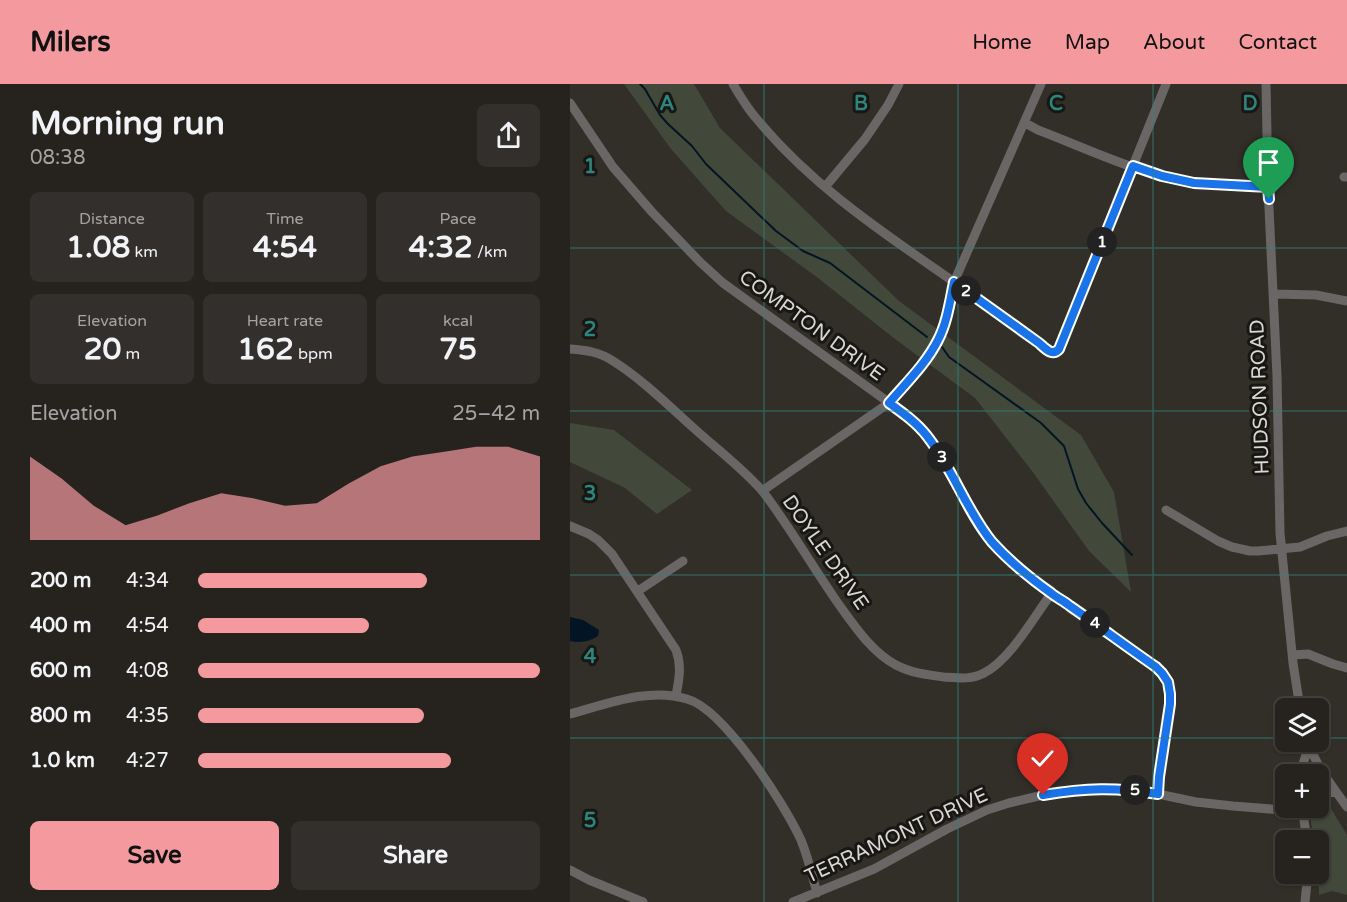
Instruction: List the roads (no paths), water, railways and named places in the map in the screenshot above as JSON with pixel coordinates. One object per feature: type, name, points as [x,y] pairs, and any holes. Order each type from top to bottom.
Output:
[{"type":"street","points":[[733,84],[755,117],[800,165],[825,187],[872,225],[1053,353],[1059,349],[1166,84]]},
{"type":"street","points":[[825,187],[865,139],[899,84]]},
{"type":"street","points":[[762,491],[889,403],[916,373],[938,339],[954,282],[1041,84]]},
{"type":"street","name":"HUDSON ROAD","points":[[1266,84],[1281,549],[1299,698]]},
{"type":"street","name":"COMPTON DRIVE","points":[[570,103],[613,167],[706,268],[723,283],[909,417],[936,448],[976,519],[990,539],[1011,561],[1051,594],[1067,603],[1162,673],[1168,682],[1170,704],[1158,794]]},
{"type":"street","points":[[1024,123],[1155,174],[1194,183],[1268,187]]},
{"type":"street","points":[[1274,294],[1316,295],[1347,300]]},
{"type":"street","name":"DOYLE DRIVE","points":[[570,349],[594,352],[614,361],[762,491],[865,639],[887,659],[905,669],[934,676],[963,678],[986,673],[1007,655],[1051,594]]},
{"type":"street","points":[[1166,510],[1218,541],[1232,547],[1258,552],[1300,547],[1347,531]]},
{"type":"street","points":[[570,526],[589,534],[607,548],[676,650],[680,673],[676,696]]},
{"type":"street","points":[[638,591],[683,561]]},
{"type":"street","points":[[1293,655],[1308,654],[1347,668]]},
{"type":"street","points":[[570,714],[644,696],[676,696],[701,705],[721,722],[740,745],[793,824],[808,861],[817,893]]},
{"type":"street","points":[[1314,752],[1335,791],[1347,807]]},
{"type":"street","name":"TERRAMONT DRIVE","points":[[793,902],[874,869],[967,819],[1009,803],[1043,795],[1090,789],[1122,789],[1196,802],[1275,809]]},
{"type":"street","points":[[1329,793],[1335,791]]},
{"type":"street","points":[[570,870],[643,902]]},
{"type":"street","points":[[1305,902],[1307,884]]},
{"type":"water","points":[[570,617],[583,620],[599,630],[598,636],[585,642],[570,641]]},
{"type":"waterway","points":[[640,84],[668,124],[776,231],[803,251],[830,263],[927,337]]},
{"type":"waterway","points":[[942,347],[949,357],[1041,423],[1064,446],[1078,489],[1086,503],[1132,555]]}]
